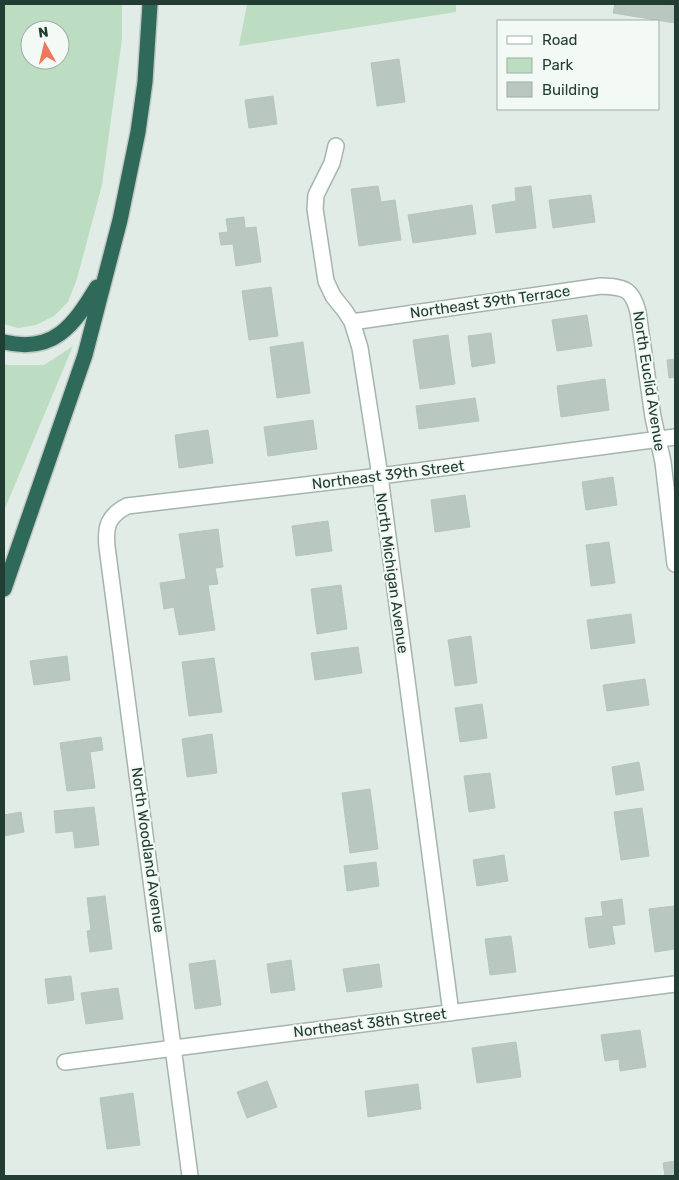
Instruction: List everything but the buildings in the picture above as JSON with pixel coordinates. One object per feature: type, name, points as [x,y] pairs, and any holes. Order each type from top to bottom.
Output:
[{"type":"highway","points":[[4,589],[85,355],[120,220],[138,132],[145,82],[150,4]]},
{"type":"highway","points":[[4,342],[20,345],[38,344],[55,338],[79,316],[105,273]]},
{"type":"street","name":"North Michigan Avenue","points":[[336,146],[332,163],[316,195],[315,209],[326,281],[333,296],[352,322],[360,348],[380,476],[451,1013]]},
{"type":"street","name":"Northeast 39th Terrace","points":[[352,322],[601,286],[614,286],[628,290]]},
{"type":"street","name":"North Euclid Avenue","points":[[628,290],[634,298],[638,312],[653,417],[662,462],[675,564]]},
{"type":"street","name":"Northeast 39th Street","points":[[109,523],[114,513],[127,506],[380,476],[675,436]]},
{"type":"street","name":"North Woodland Avenue","points":[[109,523],[106,534],[107,547],[190,1176]]},
{"type":"street","name":"Northeast 38th Street","points":[[65,1062],[675,984]]},
{"type":"green space","points":[[4,4],[122,4],[122,39],[102,185],[77,279],[68,302],[54,316],[36,325],[18,328],[4,324]]},
{"type":"green space","points":[[247,4],[456,4],[456,12],[239,46]]},
{"type":"green space","points":[[73,346],[4,511],[4,364],[44,365]]}]
